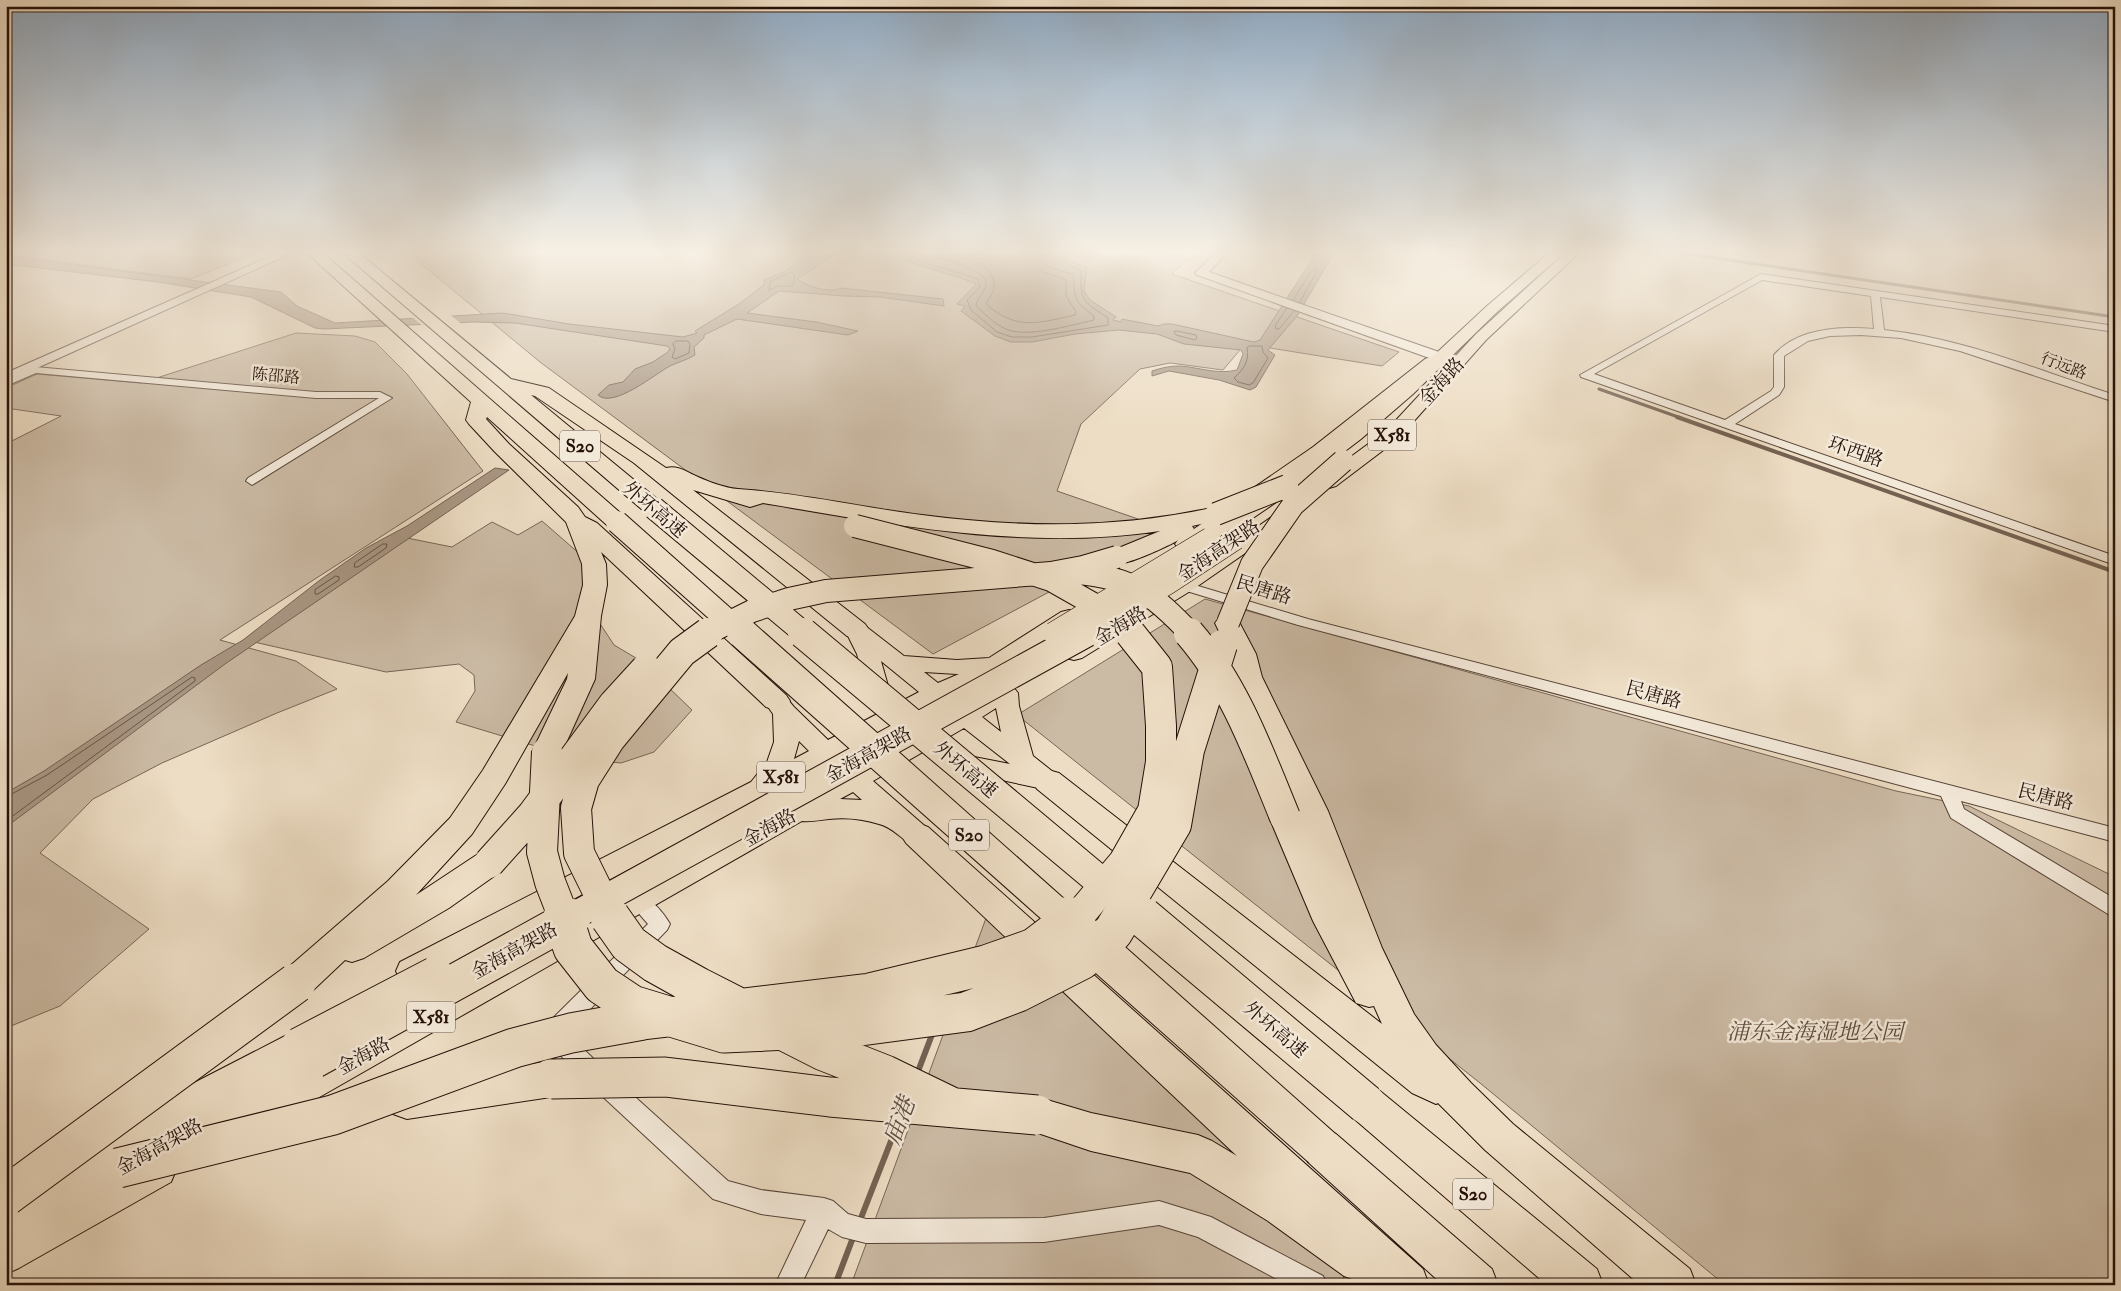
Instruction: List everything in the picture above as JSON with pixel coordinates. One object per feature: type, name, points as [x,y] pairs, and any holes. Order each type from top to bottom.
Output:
[{"type":"highway","name":"外环高速","points":[[383,313],[1476,1285]]},
{"type":"highway","name":"外环高速","points":[[422,313],[1581,1285]]},
{"type":"highway","name":"金海高架路","points":[[6,1200],[493,944],[1074,622],[1218,533],[1286,486],[1370,422],[1407,390],[1488,313]]},
{"type":"highway","name":"金海高架路","points":[[6,1229],[1090,631],[1169,583],[1236,538],[1343,461],[1388,425],[1503,313]]},
{"type":"highway","points":[[506,384],[542,392],[641,459],[856,630]]},
{"type":"highway","points":[[481,401],[476,420],[502,448],[561,502],[577,522],[594,564],[595,585],[588,616],[581,679],[547,752],[542,852],[550,882],[573,948],[602,985],[632,1005],[724,1033],[853,1027],[966,1012],[1018,992],[1081,960],[1113,932],[1176,824],[1189,750],[1227,634],[1228,624],[1252,564],[1293,505],[1343,461]]},
{"type":"highway","points":[[332,1115],[514,1048],[571,1033],[643,1020],[870,993],[986,965],[1034,948],[1083,911],[1124,862],[1153,811],[1161,762],[1161,726],[1157,667],[1128,630],[1109,613],[1051,580],[858,519],[734,496],[691,482],[657,463],[641,459]]},
{"type":"highway","points":[[951,1106],[885,1075],[824,1051],[689,982],[655,963],[629,944],[614,925],[579,853],[576,808],[584,780],[610,739],[682,652],[706,634],[752,611],[789,599],[826,591],[1051,573],[1083,567],[1153,544],[1216,514],[1286,486]]},
{"type":"highway","points":[[858,519],[1016,531],[1083,532],[1172,524],[1216,514]]},
{"type":"highway","points":[[577,522],[589,528],[781,707]]},
{"type":"highway","points":[[296,983],[437,899],[489,863],[533,814],[614,704],[661,652],[707,622],[738,605],[781,591],[817,584],[940,571],[1012,570],[1099,574],[1140,588],[1182,623],[1209,658],[1299,814],[1366,948],[1401,1025],[1424,1057],[1457,1096],[1499,1137],[1674,1285]]},
{"type":"highway","points":[[6,1196],[296,983],[400,890],[461,826],[494,777],[588,616]]},
{"type":"highway","points":[[1228,624],[1242,654],[1248,677],[1299,814]]},
{"type":"highway","points":[[1048,781],[1426,1081],[1457,1096]]},
{"type":"highway","points":[[908,828],[1407,1285]]},
{"type":"highway","points":[[118,1168],[332,1115],[434,1096],[551,1079],[656,1077],[830,1097],[951,1106],[1037,1115],[1091,1132],[1198,1156],[1283,1206],[1395,1285]]},
{"type":"main road","name":"金海路","points":[[879,734],[928,697],[954,687],[994,664],[1213,526],[1319,451],[1437,356],[1481,313]]},
{"type":"main road","name":"金海路","points":[[6,1255],[862,775],[908,740],[956,721],[1185,586],[1254,540],[1392,435],[1481,337],[1507,313]]},
{"type":"main road","points":[[856,630],[899,663],[928,697],[956,721],[1021,759],[1048,781]]},
{"type":"main road","points":[[856,630],[868,654],[882,706],[879,734],[862,775]]},
{"type":"main road","points":[[899,663],[957,667],[994,664]]},
{"type":"main road","points":[[1006,693],[1007,706],[1021,759]]},
{"type":"main road","points":[[908,828],[908,740],[928,697]]},
{"type":"main road","points":[[781,707],[817,708],[855,721],[879,734],[908,740],[1008,771],[1048,781]]},
{"type":"main road","points":[[781,707],[862,775],[908,828]]},
{"type":"main road","points":[[737,801],[761,785],[774,773],[786,750],[781,707]]},
{"type":"main road","points":[[831,749],[879,734]]},
{"type":"main road","name":"金海路","points":[[6,1186],[737,801],[831,749]]},
{"type":"main road","points":[[794,813],[840,807],[862,808],[908,828]]},
{"type":"street","points":[[6,372],[144,313]]},
{"type":"street","points":[[6,378],[147,313]]},
{"type":"street","points":[[1318,313],[1437,356]]},
{"type":"street","name":"环西路","points":[[1695,313],[1585,375],[2115,561]]},
{"type":"street","points":[[1877,313],[1879,332]]},
{"type":"street","points":[[2010,313],[2115,329]]},
{"type":"street","name":"行远路","points":[[1726,425],[1775,393],[1779,387],[1779,355],[1808,338],[1840,332],[1879,332],[1969,348],[2115,399]]},
{"type":"street","name":"陈邵路","points":[[6,383],[35,370],[316,395],[380,395],[387,398],[252,480]]},
{"type":"street","name":"民唐路","points":[[1185,586],[1322,627],[2115,835]]},
{"type":"street","points":[[1948,792],[1956,814],[2115,910]]},
{"type":"street","points":[[638,901],[660,924],[553,1033],[595,1076],[721,1191],[761,1202],[833,1217],[866,1232],[1044,1230],[1159,1214],[1202,1226],[1314,1285]]},
{"type":"street","points":[[788,1285],[833,1217]]},
{"type":"green space","points":[[481,313],[1286,313],[1399,352],[1382,366],[1245,344],[1223,370],[1170,363],[1140,369],[1081,424],[1057,491],[1167,529],[933,654],[540,362]]},
{"type":"green space","points":[[296,333],[355,336],[375,342],[407,374],[483,471],[220,640],[296,661],[337,689],[162,763],[93,799],[40,853],[149,929],[60,1006],[6,1028],[6,444],[61,416],[6,408],[6,388],[37,374],[141,383]]},
{"type":"green space","points":[[542,521],[605,576],[580,593],[614,645],[641,661],[692,710],[654,752],[621,763],[578,759],[456,722],[475,691],[474,675],[459,664],[386,672],[254,642],[407,538],[452,547],[492,522],[518,535]]},
{"type":"green space","name":"浦东金海湿地公园","points":[[1205,599],[1896,791],[1969,806],[2115,877],[2115,1285],[1725,1285],[1480,1083],[1017,715]]},
{"type":"green space","points":[[989,910],[1347,1246],[1343,1285],[851,1285]]},
{"type":"water","points":[[285,313],[313,313],[335,323],[504,313],[569,324],[683,337],[697,333],[695,331],[724,313],[749,313],[816,322],[858,331],[848,335],[737,319],[704,335],[704,338],[694,347],[695,355],[670,366],[634,389],[613,398],[605,398],[598,395],[609,385],[623,382],[635,369],[653,362],[670,349],[667,346],[515,323],[473,322],[324,329],[315,328]]},
{"type":"water","points":[[964,313],[1110,313],[1116,317],[1113,320],[1121,322],[1122,319],[1158,326],[1172,324],[1254,342],[1260,340],[1277,313],[1299,313],[1268,350],[1275,355],[1256,387],[1250,390],[1219,380],[1169,371],[1152,376],[1152,371],[1175,366],[1222,372],[1237,370],[1243,354],[1241,350],[1184,344],[1157,334],[1119,330],[1075,334],[1032,342],[1011,342],[995,336]]},
{"type":"water","points":[[495,468],[509,470],[225,664],[6,827],[6,793],[44,771],[201,665],[243,640],[320,580],[366,548],[407,526]]},
{"type":"pier","points":[[449,314],[463,325],[424,327],[412,317]]},
{"type":"waterway","points":[[2090,313],[2115,317]]},
{"type":"waterway","points":[[1599,389],[1681,418]]},
{"type":"waterway","points":[[1677,417],[2115,572]]},
{"type":"waterway","name":"庙港","points":[[917,1074],[933,1032]]},
{"type":"waterway","name":"庙港","points":[[859,1223],[900,1118]]},
{"type":"waterway","name":"庙港","points":[[835,1285],[854,1235]]}]
